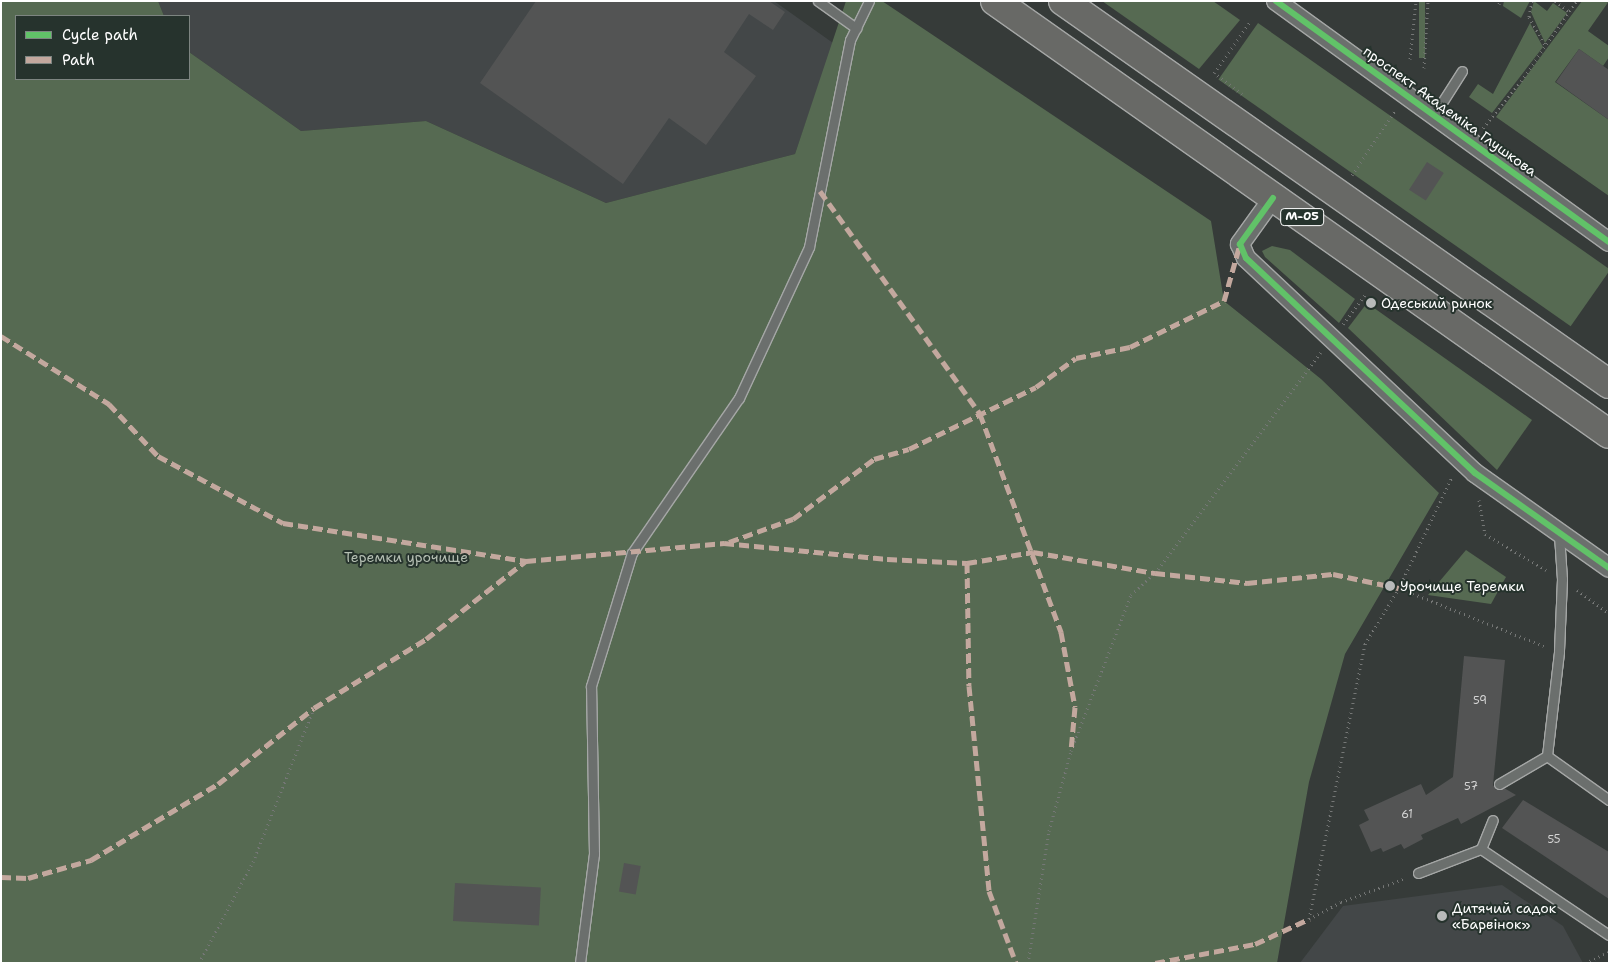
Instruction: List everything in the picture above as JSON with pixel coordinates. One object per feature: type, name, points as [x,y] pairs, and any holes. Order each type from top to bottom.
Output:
[{"type":"highway","name":"М-05","points":[[995,1],[1609,434]]},
{"type":"highway","name":"М-05","points":[[1063,1],[1609,384]]},
{"type":"street","name":"проспект Академіка Глушкова","points":[[1276,1],[1609,242]]},
{"type":"street","points":[[1272,198],[1240,244],[1246,258],[1475,473],[1559,535],[1609,568]]},
{"type":"lane","points":[[818,1],[856,28]]},
{"type":"lane","points":[[580,963],[594,854],[591,686],[632,553],[739,398],[809,248],[850,40],[869,1]]},
{"type":"lane","points":[[1434,115],[1462,71]]},
{"type":"lane","points":[[1547,756],[1559,652],[1562,579],[1559,535]]},
{"type":"lane","points":[[1499,784],[1547,756]]},
{"type":"lane","points":[[1547,756],[1609,800]]},
{"type":"lane","points":[[1418,873],[1481,849],[1493,820]]},
{"type":"lane","points":[[1481,849],[1609,935]]},
{"type":"path","points":[[1410,59],[1416,1]]},
{"type":"path","points":[[1424,68],[1428,1]]},
{"type":"path","points":[[1532,1],[1529,17],[1546,47]]},
{"type":"path","points":[[1555,1],[1570,12]]},
{"type":"path","points":[[1474,144],[1489,118],[1546,47],[1577,1]]},
{"type":"path","points":[[1244,96],[1214,74],[1250,22]]},
{"type":"path","points":[[1344,171],[1352,176],[1406,94]]},
{"type":"path","points":[[1028,963],[1049,831],[1058,796],[1071,751],[1131,595],[1155,573],[1315,359]]},
{"type":"path","points":[[1418,873],[1342,902],[1309,919],[1366,644],[1399,588],[1461,460]]},
{"type":"path","points":[[1475,473],[1484,534],[1562,579],[1609,613]]},
{"type":"path","points":[[1399,588],[1559,652]]},
{"type":"path","points":[[199,963],[253,862],[314,708]]},
{"type":"path","points":[[1585,963],[1609,952]]},
{"type":"path","points":[[1594,959],[1599,963]]},
{"type":"shaded area","points":[[158,1],[774,1],[833,43],[795,154],[606,203],[426,121],[301,131],[190,53],[190,15],[164,15]]},
{"type":"shaded area","name":"Дитячий садок «Барвінок»","points":[[1502,885],[1563,926],[1583,963],[1300,963],[1343,906]]},
{"type":"green space","name":"Теремки урочище","points":[[1,1],[158,1],[164,15],[15,15],[15,80],[190,80],[190,53],[301,131],[426,121],[606,203],[795,154],[846,1],[882,1],[1211,221],[1224,301],[1321,379],[1439,493],[1345,654],[1309,782],[1277,963],[1,963]]},
{"type":"green space","points":[[1102,1],[1213,1],[1240,20],[1199,69]]},
{"type":"green space","points":[[1419,1],[1425,1],[1425,58],[1419,58]]},
{"type":"green space","points":[[1504,1],[1530,1],[1521,18],[1503,6]]},
{"type":"green space","points":[[1534,1],[1547,11],[1553,3],[1567,13],[1545,43],[1531,12]]},
{"type":"green space","points":[[1582,1],[1609,1],[1588,31],[1609,46],[1609,57],[1603,66],[1579,49],[1555,82],[1609,120],[1609,196],[1496,117]]},
{"type":"green space","points":[[1258,23],[1609,269],[1571,326],[1218,80]]},
{"type":"green space","points":[[1530,23],[1543,47],[1492,113],[1469,97],[1478,84],[1493,94]]},
{"type":"green space","points":[[1272,246],[1290,250],[1355,299],[1339,323],[1265,257],[1262,251]]},
{"type":"green space","points":[[1367,303],[1532,420],[1497,470],[1348,328]]},
{"type":"green space","points":[[1466,550],[1506,577],[1491,604],[1428,595]]},
{"type":"building","points":[[536,1],[769,1],[785,12],[773,30],[749,14],[724,52],[756,76],[706,145],[669,118],[623,184],[480,83]]},
{"type":"building","points":[[1579,49],[1609,70],[1609,120],[1556,82]]},
{"type":"building","points":[[1427,162],[1444,173],[1426,201],[1409,190]]},
{"type":"building","points":[[1464,656],[1505,660],[1493,785],[1496,790],[1504,788],[1516,795],[1461,824],[1458,818],[1421,835],[1423,839],[1404,849],[1401,844],[1383,852],[1381,848],[1371,852],[1359,825],[1369,820],[1364,810],[1421,784],[1426,795],[1453,777]]},
{"type":"building","points":[[1523,800],[1609,852],[1609,899],[1502,828]]},
{"type":"building","points":[[624,863],[641,866],[636,895],[619,892]]},
{"type":"building","points":[[455,883],[541,888],[539,925],[453,921]]},
{"type":"marked path","points":[[820,191],[980,414],[1061,632],[1075,707],[1071,751]]},
{"type":"marked path","points":[[729,542],[793,519],[874,459],[909,449],[1036,387],[1076,358],[1130,347],[1224,301],[1240,244]]},
{"type":"marked path","points":[[1,336],[109,404],[158,456],[283,523],[526,561],[724,543],[887,559],[967,563],[1033,552],[1155,573],[1247,583],[1333,574],[1399,588]]},
{"type":"marked path","points":[[1,877],[28,878],[91,860],[218,784],[314,708],[426,639],[526,561]]},
{"type":"marked path","points":[[967,563],[969,686],[989,891],[1016,963]]},
{"type":"marked path","points":[[1155,963],[1255,944],[1309,919]]},
{"type":"cycle path","points":[[1276,1],[1609,242]]},
{"type":"cycle path","points":[[1273,198],[1240,244],[1246,258],[1475,473],[1609,568]]},
{"type":"place","name":"Одеський ринок","points":[[1371,303]]},
{"type":"place","name":"Урочище Теремки","points":[[1390,586]]},
{"type":"place","name":"Дитячий садок «Барвінок»","points":[[1442,916]]}]
